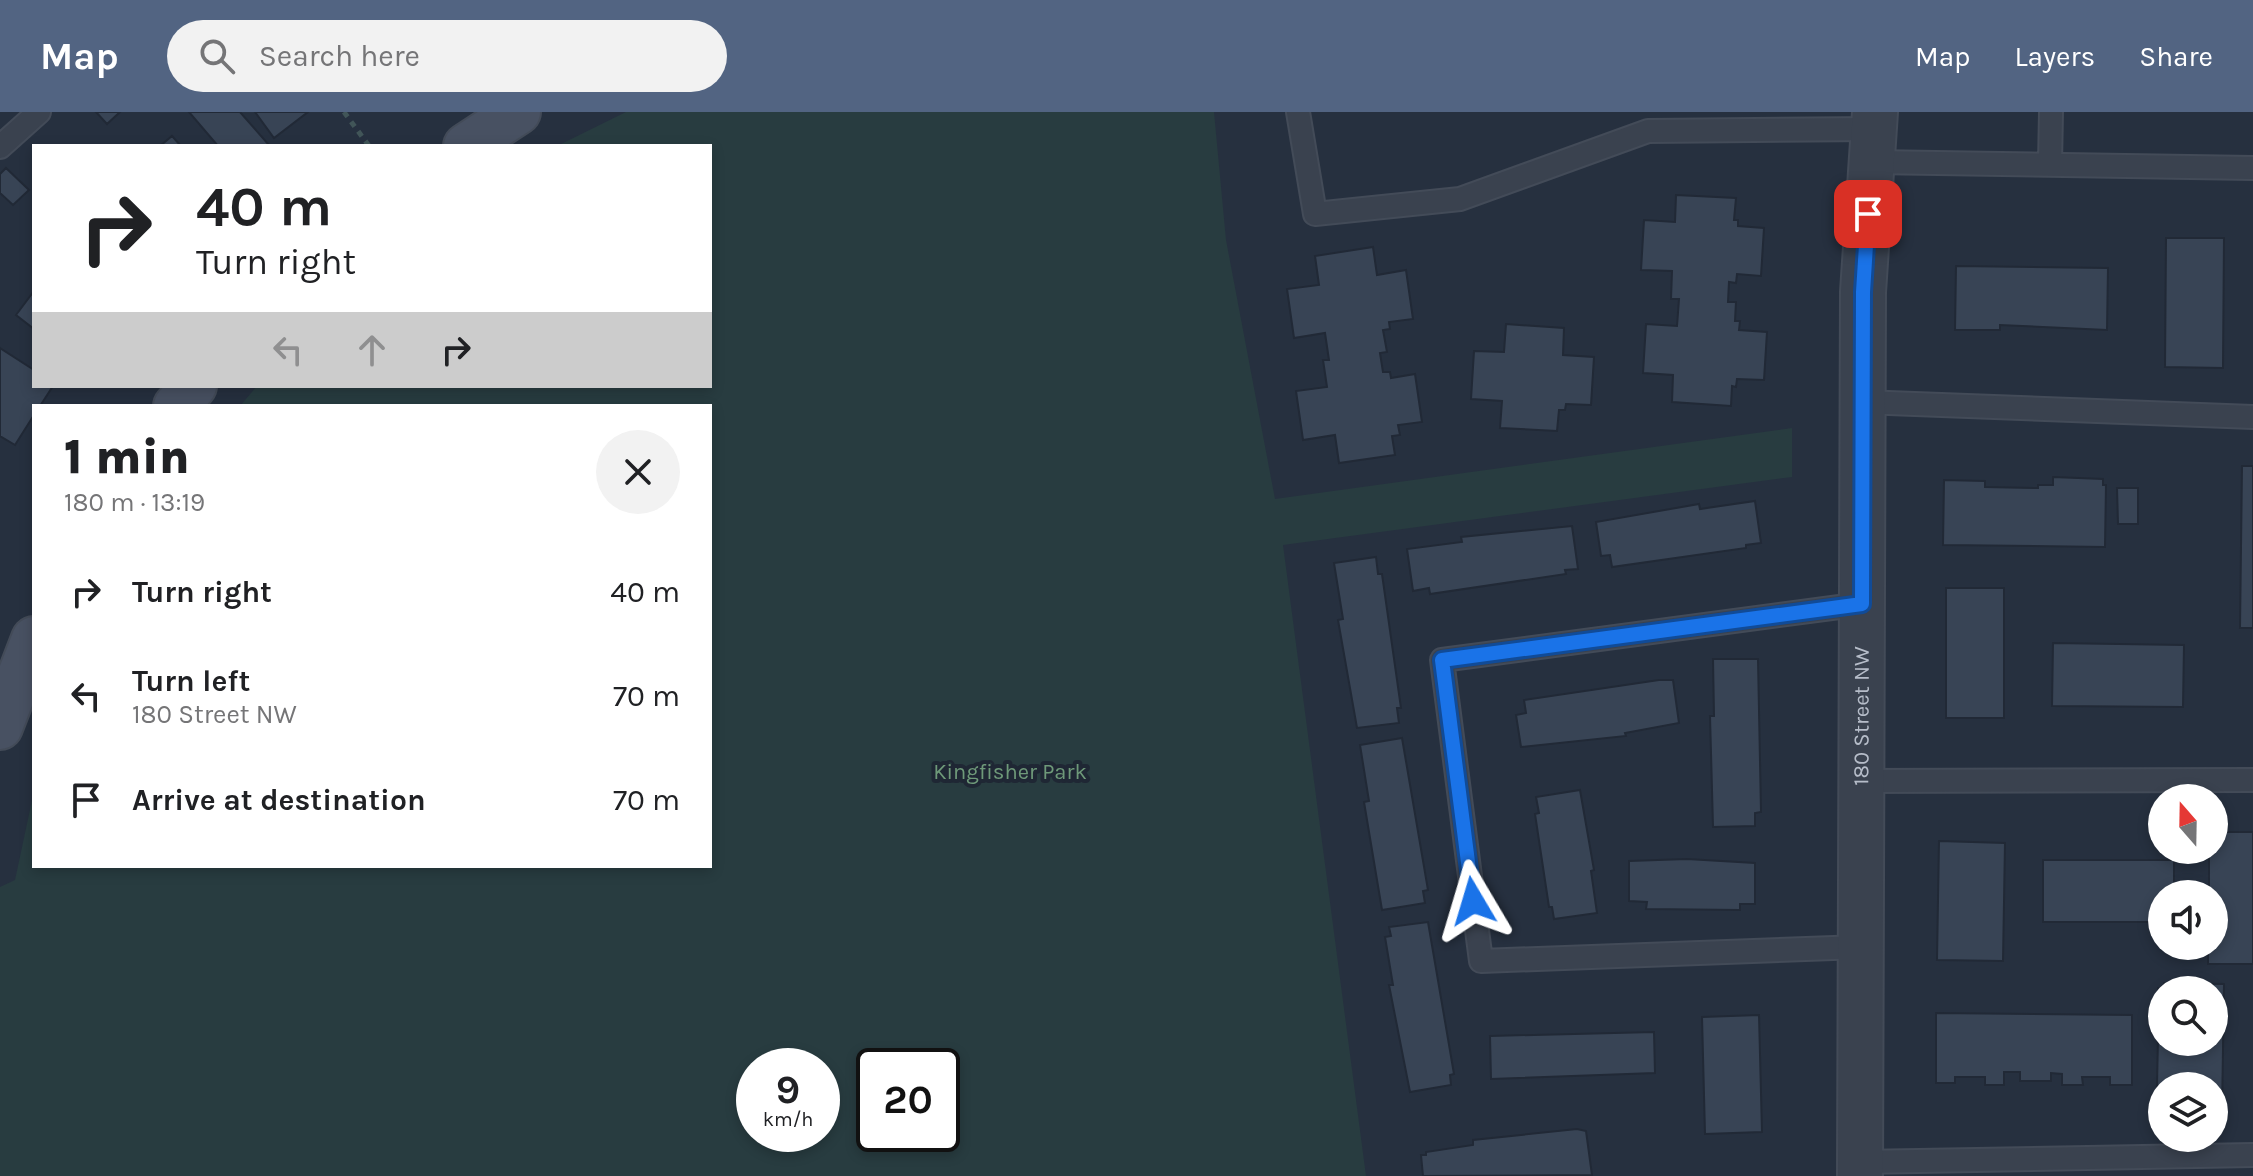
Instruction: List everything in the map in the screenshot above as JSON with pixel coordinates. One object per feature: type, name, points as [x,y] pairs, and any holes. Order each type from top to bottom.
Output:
[{"type":"street","points":[[469,144],[518,112]]},
{"type":"street","name":"180 Street NW","points":[[1860,1169],[1863,292],[1874,134]]},
{"type":"street","points":[[178,404],[192,388]]},
{"type":"street","points":[[0,727],[32,644]]},
{"type":"lane","points":[[1,141],[39,112]]},
{"type":"lane","points":[[1298,112],[1315,214],[1460,199],[1648,131],[1874,134],[2050,164],[2253,168]]},
{"type":"lane","points":[[2050,164],[2051,112]]},
{"type":"lane","points":[[1862,402],[2253,417]]},
{"type":"lane","points":[[1861,947],[1481,961],[1442,660],[1862,604]]},
{"type":"lane","points":[[1861,781],[2253,780]]},
{"type":"lane","points":[[1860,1169],[2253,1155]]},
{"type":"path","points":[[344,112],[368,144]]},
{"type":"green space","name":"Kingfisher Park","points":[[626,112],[1214,112],[1226,240],[1275,499],[1792,428],[1792,477],[1283,545],[1366,1176],[0,1176],[0,887],[15,880],[32,800],[32,868],[712,868],[712,404],[242,404],[255,388],[712,388],[712,144],[561,144]]},
{"type":"building","points":[[96,112],[120,112],[107,124]]},
{"type":"building","points":[[189,112],[240,112],[268,144],[216,144]]},
{"type":"building","points":[[255,112],[308,112],[274,138]]},
{"type":"building","points":[[172,136],[179,144],[162,144]]},
{"type":"building","points":[[6,168],[29,190],[13,205],[0,193],[0,174]]},
{"type":"building","points":[[1676,195],[1736,198],[1734,220],[1738,220],[1738,226],[1764,228],[1761,276],[1737,274],[1736,283],[1729,282],[1728,302],[1736,302],[1735,321],[1740,321],[1739,330],[1767,332],[1764,380],[1737,379],[1736,387],[1732,386],[1731,406],[1672,402],[1673,375],[1643,373],[1646,324],[1677,326],[1679,299],[1671,299],[1672,271],[1641,270],[1644,220],[1675,222]]},
{"type":"building","points":[[2166,238],[2224,238],[2223,368],[2165,367]]},
{"type":"building","points":[[1373,247],[1377,275],[1406,270],[1413,319],[1389,322],[1390,329],[1383,330],[1387,352],[1380,353],[1383,372],[1390,372],[1391,378],[1415,374],[1422,422],[1398,425],[1400,435],[1392,436],[1395,455],[1339,463],[1335,435],[1303,440],[1296,391],[1327,387],[1323,360],[1329,360],[1325,333],[1294,338],[1287,289],[1319,285],[1315,256]]},
{"type":"building","points":[[1956,266],[2108,268],[2107,330],[2000,325],[2000,330],[1955,330]]},
{"type":"building","points":[[32,294],[32,327],[16,315]]},
{"type":"building","points":[[1506,324],[1564,328],[1563,355],[1594,357],[1591,405],[1566,404],[1565,410],[1559,410],[1557,431],[1500,428],[1502,401],[1471,399],[1474,351],[1504,352]]},
{"type":"building","points":[[0,348],[32,369],[32,388],[52,388],[41,404],[32,404],[32,418],[15,445],[0,436]]},
{"type":"building","points":[[2242,466],[2253,466],[2253,628],[2240,628]]},
{"type":"building","points":[[2053,477],[2103,479],[2103,485],[2106,485],[2105,547],[1943,545],[1944,480],[1985,481],[1985,487],[2038,488],[2038,485],[2053,485]]},
{"type":"building","points":[[2117,488],[2138,488],[2138,524],[2118,524]]},
{"type":"building","points":[[1755,501],[1761,543],[1746,545],[1746,548],[1612,567],[1610,555],[1601,556],[1596,522],[1699,504],[1700,509]]},
{"type":"building","points":[[1572,526],[1578,569],[1565,570],[1566,574],[1430,594],[1429,588],[1413,591],[1407,549],[1462,542],[1461,537]]},
{"type":"building","points":[[1376,557],[1378,574],[1382,574],[1401,708],[1397,708],[1399,723],[1357,728],[1338,620],[1343,619],[1334,563]]},
{"type":"building","points":[[1946,588],[2004,588],[2004,718],[1946,718]]},
{"type":"building","points":[[2053,643],[2184,645],[2183,707],[2052,706]]},
{"type":"building","points":[[1713,659],[1758,659],[1761,812],[1755,813],[1755,826],[1713,827],[1710,716],[1714,716]]},
{"type":"building","points":[[1673,680],[1679,723],[1625,733],[1626,736],[1521,747],[1516,715],[1526,713],[1524,700]]},
{"type":"building","points":[[1402,738],[1428,890],[1423,891],[1425,903],[1382,910],[1364,802],[1369,801],[1360,745]]},
{"type":"building","points":[[1580,790],[1594,870],[1591,871],[1597,913],[1554,919],[1552,907],[1549,907],[1535,814],[1539,813],[1536,797]]},
{"type":"building","points":[[2228,832],[2253,832],[2253,964],[2208,964],[2208,960],[2228,960],[2228,880],[2209,880],[2209,864],[2228,864]]},
{"type":"building","points":[[1939,841],[2005,843],[2003,961],[1937,960]]},
{"type":"building","points":[[1687,859],[1755,863],[1755,904],[1740,904],[1740,910],[1646,909],[1647,902],[1629,901],[1629,861]]},
{"type":"building","points":[[2043,860],[2148,860],[2148,864],[2174,864],[2174,880],[2148,880],[2148,922],[2043,922]]},
{"type":"building","points":[[1428,922],[1454,1074],[1450,1075],[1451,1085],[1410,1092],[1389,985],[1393,985],[1385,937],[1391,936],[1389,927]]},
{"type":"building","points":[[1936,1013],[2132,1015],[2132,1085],[2110,1085],[2110,1077],[2082,1077],[2083,1085],[2062,1085],[2062,1074],[2051,1073],[2051,1081],[2020,1081],[2020,1072],[2004,1072],[2004,1085],[1985,1085],[1985,1077],[1955,1077],[1955,1083],[1936,1083]]},
{"type":"building","points":[[1759,1015],[1762,1132],[1705,1134],[1702,1017]]},
{"type":"building","points":[[1654,1032],[1655,1073],[1491,1079],[1490,1036]]},
{"type":"building","points":[[2158,1056],[2223,1056],[2223,1072],[2157,1072]]},
{"type":"building","points":[[1577,1129],[1586,1131],[1592,1175],[1423,1176],[1421,1155],[1426,1155],[1426,1152],[1473,1145],[1473,1140]]},
{"type":"route","points":[[1473,901],[1442,660],[1862,604],[1863,292],[1868,214]]}]
